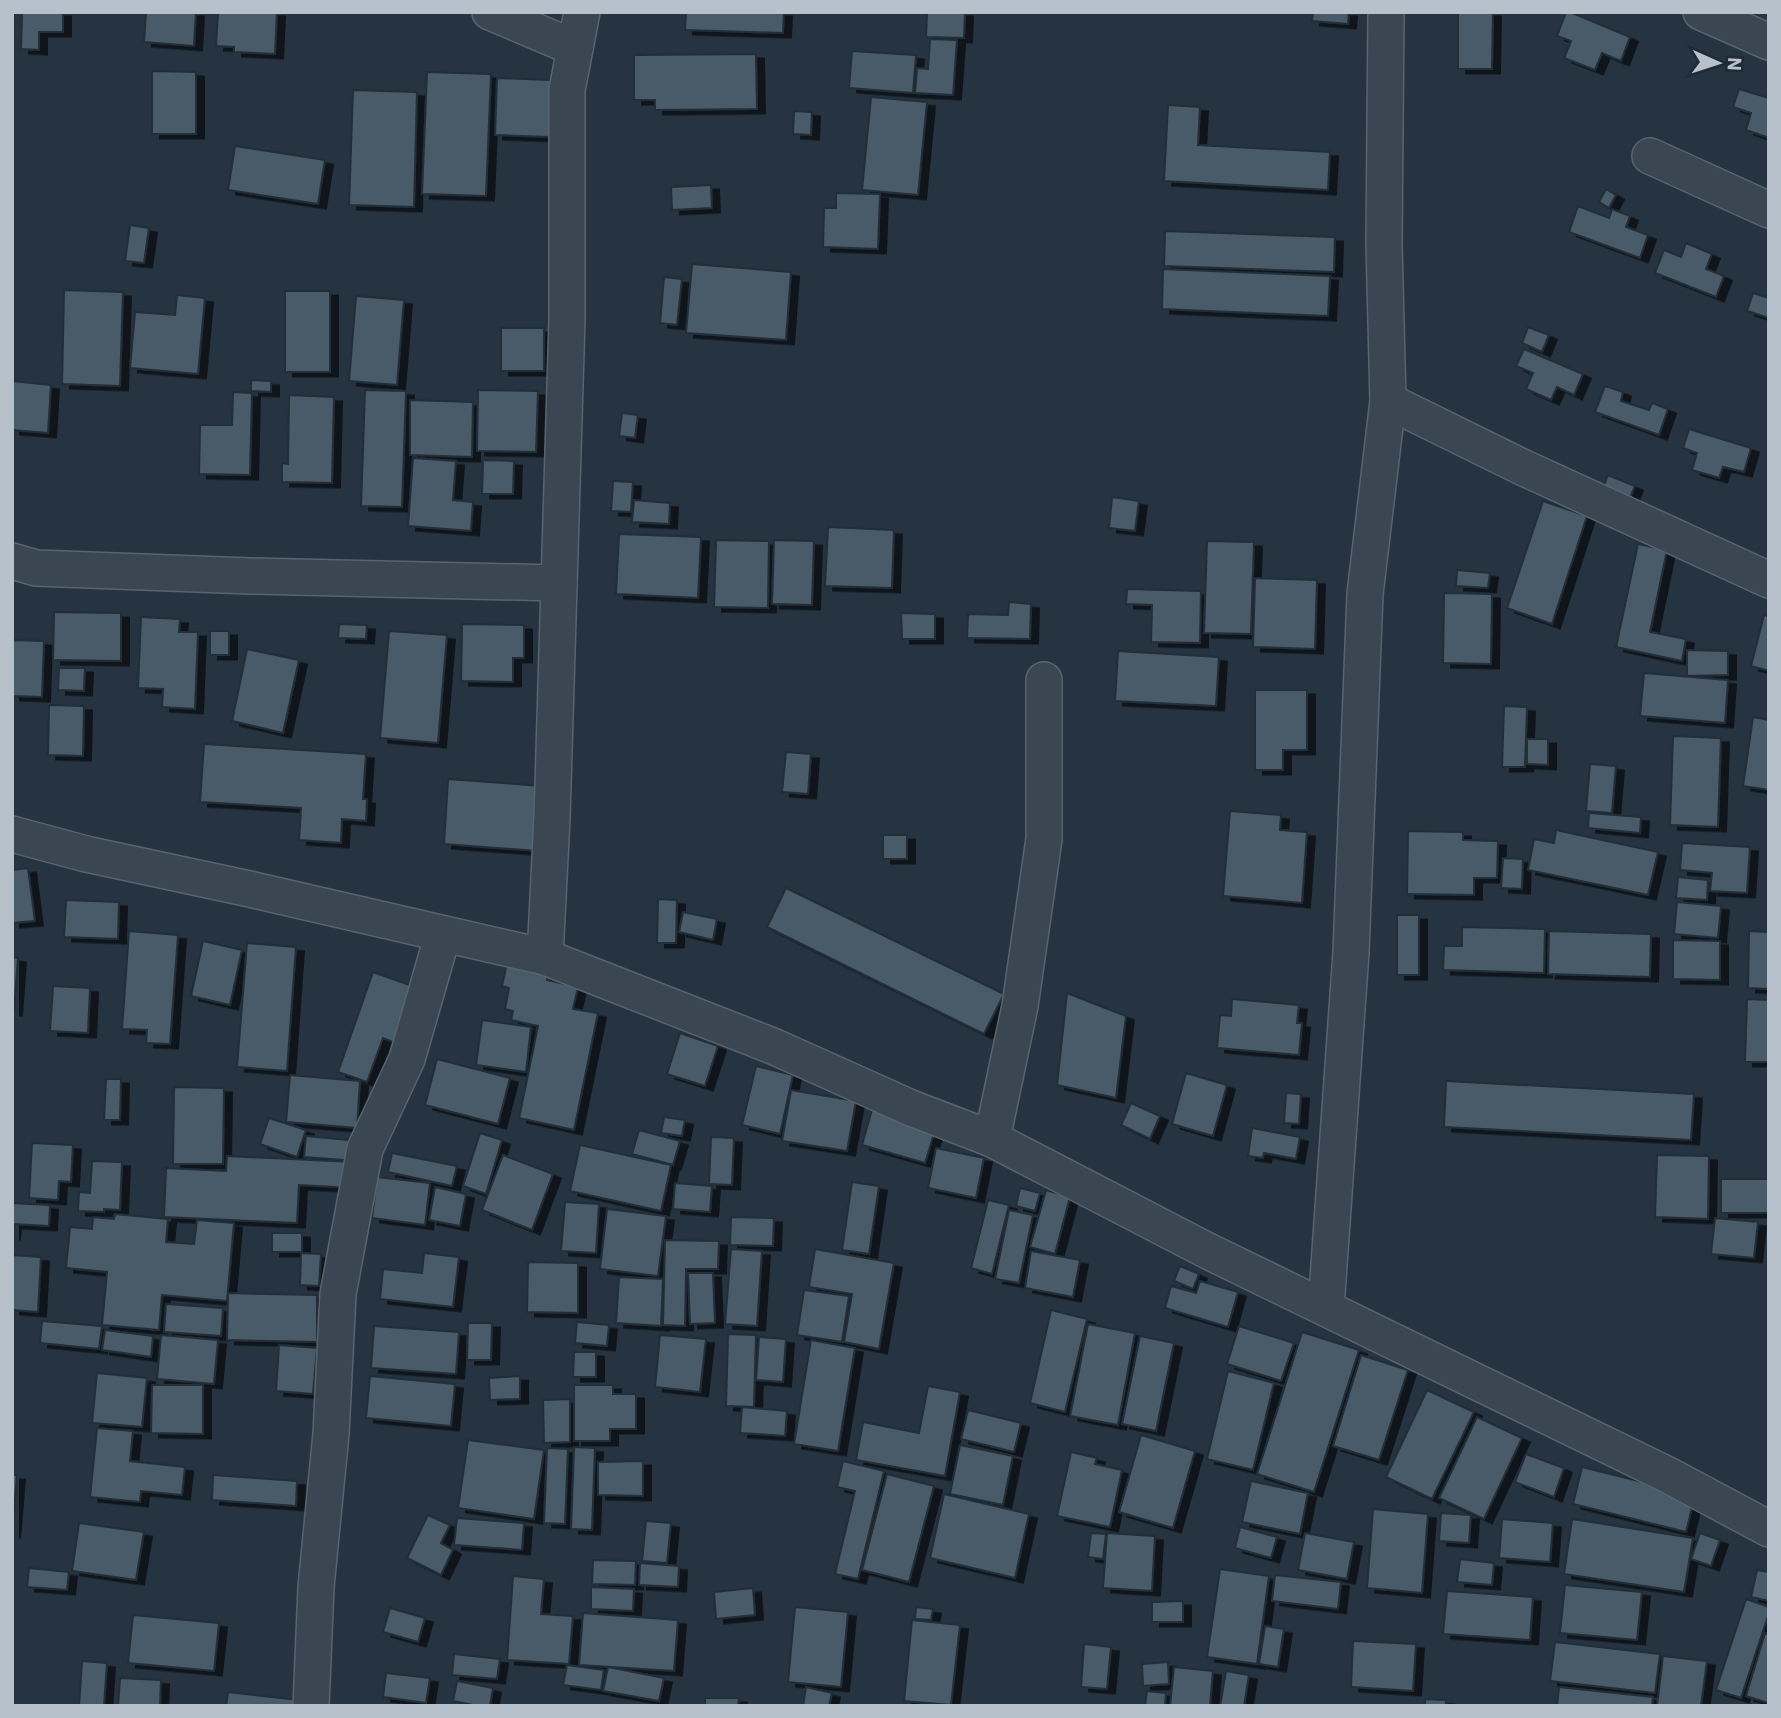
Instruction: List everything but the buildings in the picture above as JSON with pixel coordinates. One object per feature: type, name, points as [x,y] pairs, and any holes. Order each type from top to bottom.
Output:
[{"type":"street","points":[[490,12],[575,48]]},
{"type":"street","points":[[545,957],[552,818],[567,319],[567,90],[582,12]]},
{"type":"street","points":[[1326,1308],[1351,951],[1365,594],[1388,401],[1384,244],[1386,12]]},
{"type":"street","points":[[1701,12],[1769,42]]},
{"type":"street","points":[[1650,156],[1769,210]]},
{"type":"street","points":[[1388,401],[1522,467],[1769,580]]},
{"type":"street","points":[[12,561],[36,568],[559,583]]},
{"type":"street","points":[[992,1139],[1020,1006],[1044,839],[1044,680]]},
{"type":"street","points":[[12,834],[545,957],[775,1047],[911,1108],[992,1139],[1208,1251],[1668,1475],[1769,1529]]},
{"type":"street","points":[[311,1706],[316,1587],[331,1434],[338,1294],[365,1149],[407,1059],[443,934]]}]
